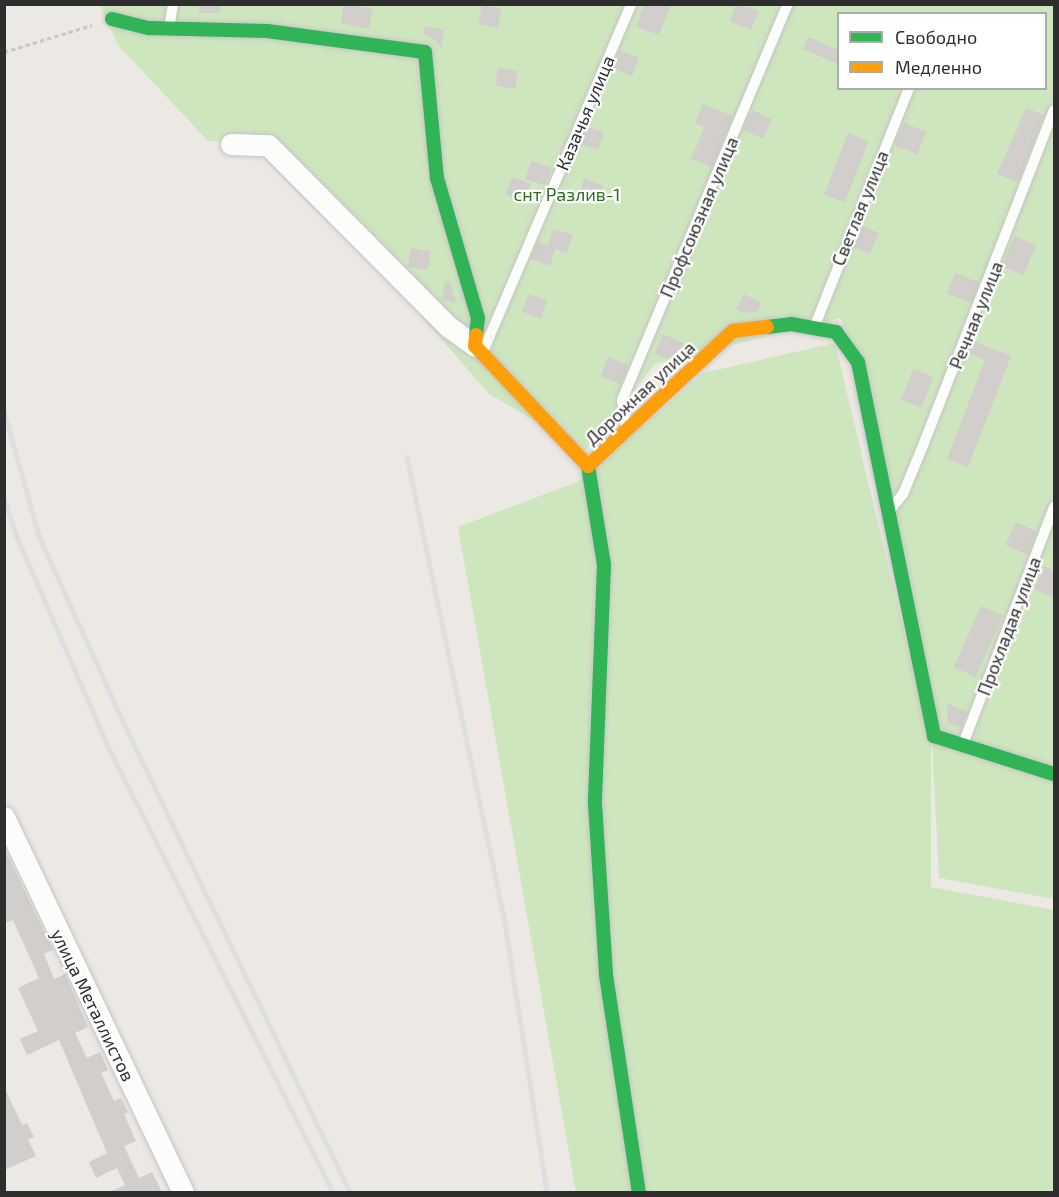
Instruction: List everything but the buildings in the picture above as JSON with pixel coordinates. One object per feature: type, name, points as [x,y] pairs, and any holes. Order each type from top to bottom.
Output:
[{"type":"street","points":[[112,19],[149,28],[267,32],[425,52],[437,178],[478,318],[479,350]]},
{"type":"street","points":[[231,144],[268,145],[449,327],[479,350]]},
{"type":"street","name":"Дорожная улица","points":[[479,350],[588,466],[627,432],[733,330],[790,324],[836,332],[858,362],[886,514],[934,736],[1054,774]]},
{"type":"street","points":[[588,466],[604,566],[595,804],[606,975],[639,1192]]},
{"type":"street","name":"улица Металлистов","points":[[4,817],[183,1192]]},
{"type":"lane","points":[[109,4],[112,19]]},
{"type":"lane","points":[[169,29],[173,4]]},
{"type":"lane","name":"Казачья улица","points":[[479,350],[631,4]]},
{"type":"lane","name":"Профсоюзная улица","points":[[627,432],[622,400],[788,4]]},
{"type":"lane","name":"Светлая улица","points":[[814,328],[908,90]]},
{"type":"lane","name":"Речная улица","points":[[886,514],[903,494],[1054,110]]},
{"type":"lane","name":"Прохладая улица","points":[[963,745],[1054,507]]},
{"type":"path","points":[[4,52],[112,19]]},
{"type":"green space","name":"снт Разлив-1","points":[[100,5],[1054,5],[1054,899],[939,878],[932,741],[841,318],[655,364],[585,451],[488,393],[270,142],[208,141],[118,45]]},
{"type":"green space","points":[[835,343],[931,745],[931,887],[1054,910],[1054,1192],[576,1192],[458,527],[582,480],[703,373]]},
{"type":"railway","points":[[4,410],[39,536],[127,730],[350,1192]]},
{"type":"railway","points":[[407,457],[504,917],[547,1192]]},
{"type":"railway","points":[[4,498],[17,537],[107,744],[333,1192]]},
{"type":"traffic: fast","points":[[112,19],[149,28],[267,31],[425,52],[437,178],[478,318],[476,335]]},
{"type":"traffic: fast","points":[[767,327],[791,324],[836,332],[858,362],[934,736],[1054,774]]},
{"type":"traffic: fast","points":[[588,466],[604,565],[595,804],[606,975],[639,1192]]},
{"type":"traffic: slow","points":[[476,335],[475,346],[588,466],[733,331],[767,327]]}]
